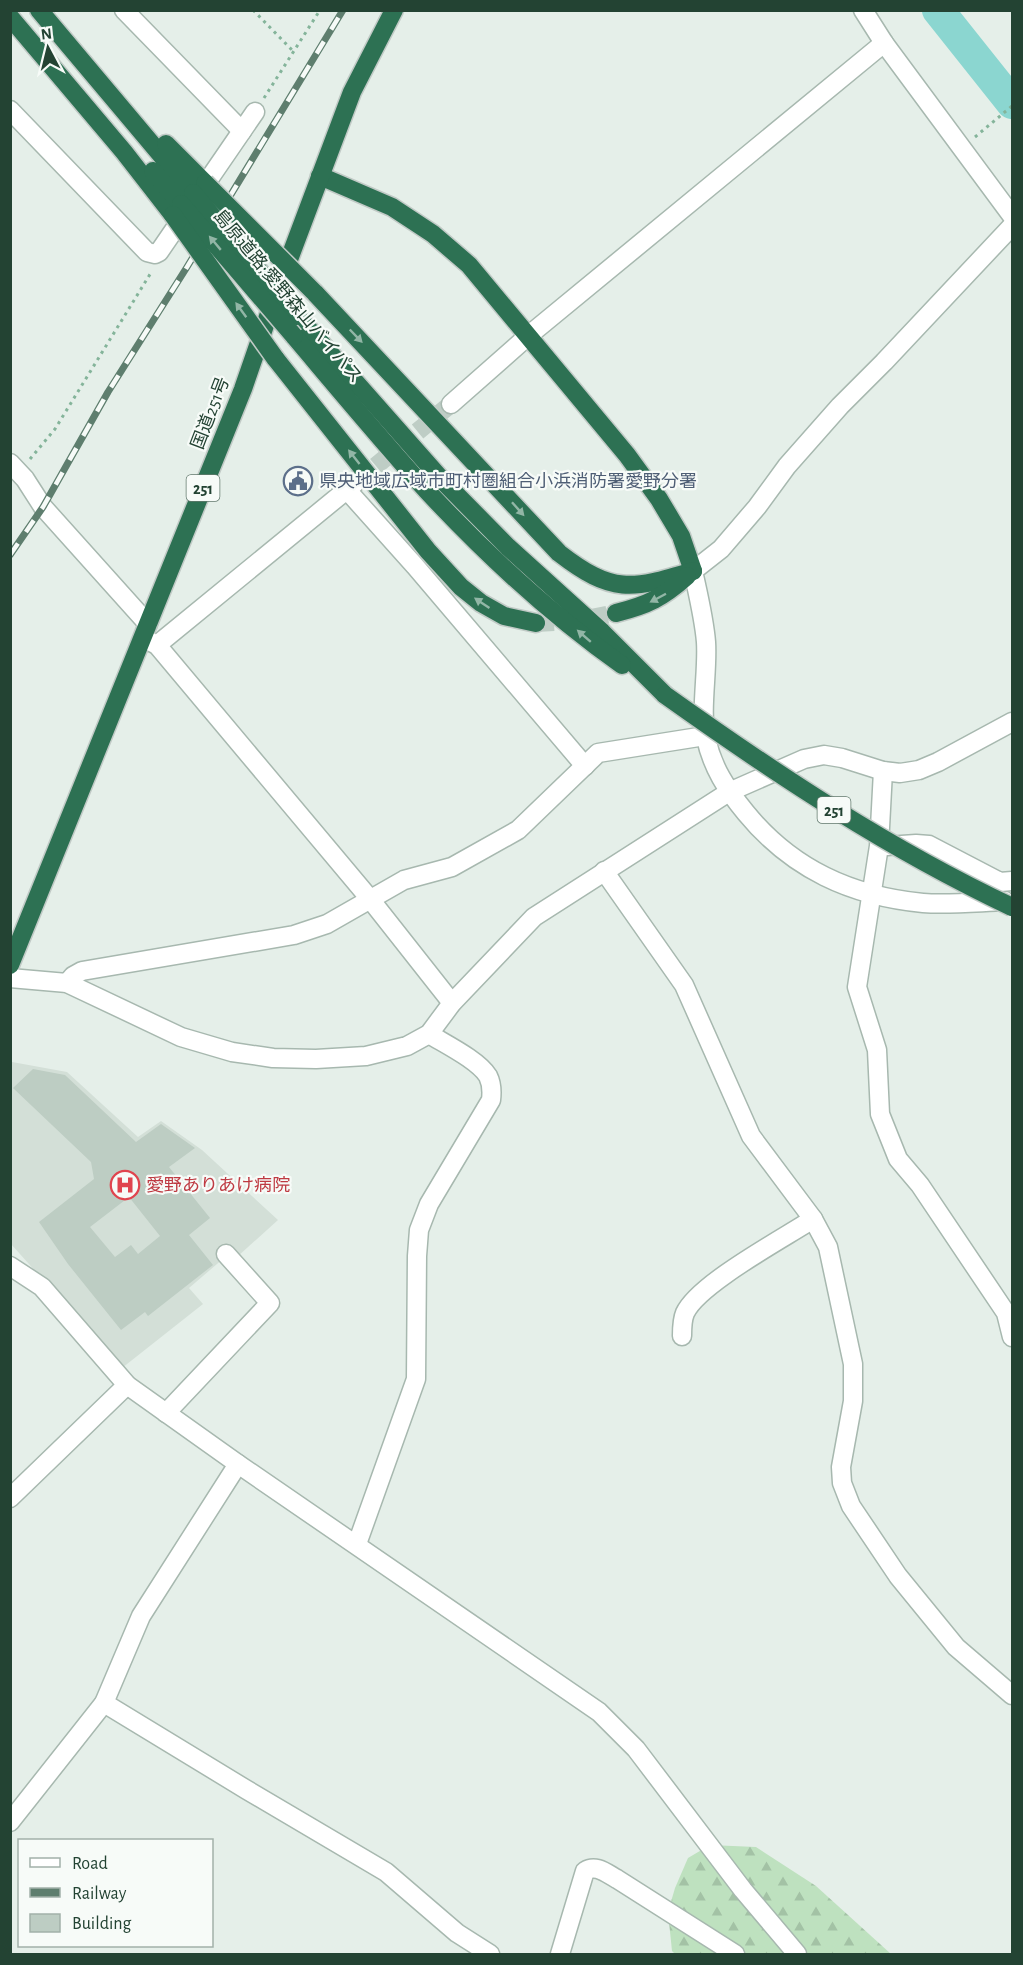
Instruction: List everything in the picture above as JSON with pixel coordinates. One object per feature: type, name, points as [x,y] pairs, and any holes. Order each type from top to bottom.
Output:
[{"type":"highway","name":"島原道路;愛野森山バイパス","points":[[13,10],[297,316],[441,479],[508,547],[545,592]]},
{"type":"highway","points":[[39,10],[188,199],[275,358],[428,551],[480,603],[504,616],[536,623]]},
{"type":"highway","name":"国道251号","points":[[10,965],[149,635],[243,389],[352,92],[394,10]]},
{"type":"highway","points":[[10,16],[124,152],[315,294],[559,553],[582,571],[607,582],[629,586],[651,584],[693,571]]},
{"type":"highway","points":[[320,176],[392,207],[433,234],[469,265],[627,455],[681,536],[693,571]]},
{"type":"highway","name":"島原道路;愛野森山バイパス","points":[[188,199],[294,336],[429,492],[495,558],[545,592]]},
{"type":"highway","points":[[616,613],[643,606],[667,594],[693,571]]},
{"type":"highway","name":"251","points":[[545,592],[594,644],[755,759],[858,825],[969,887],[1012,907]]},
{"type":"street","points":[[124,10],[242,131]]},
{"type":"street","points":[[863,10],[884,43],[1012,216]]},
{"type":"street","points":[[451,404],[528,336],[884,43]]},
{"type":"street","points":[[10,110],[147,252],[154,254],[159,252],[255,112]]},
{"type":"street","points":[[1012,226],[840,406],[787,466],[758,507],[721,549],[693,571],[706,643],[705,736],[715,767],[729,792],[758,828],[790,856],[827,879],[871,895],[924,903],[1012,901]]},
{"type":"street","points":[[15,468],[43,507],[370,899],[452,1004]]},
{"type":"street","points":[[149,635],[351,487],[585,766]]},
{"type":"street","points":[[10,978],[67,983],[181,1037],[242,1054],[305,1059],[366,1056],[407,1046],[429,1034],[452,1004],[534,917],[729,792],[804,759],[824,755],[842,758],[883,771],[900,773],[919,770],[1012,722]]},
{"type":"street","points":[[67,983],[82,971],[294,935],[327,924],[404,880],[452,867],[518,830],[598,753],[705,736]]},
{"type":"street","points":[[883,771],[879,846],[857,987],[877,1050],[880,1114],[898,1159],[920,1185],[1006,1313],[1012,1337]]},
{"type":"street","points":[[879,846],[929,845],[1000,882],[1012,881]]},
{"type":"street","points":[[604,872],[684,985],[751,1137],[813,1219],[828,1247],[853,1364],[853,1401],[841,1467],[842,1483],[851,1506],[898,1576],[956,1647],[1012,1695]]},
{"type":"street","points":[[357,1545],[416,1379],[419,1230],[429,1204],[491,1100],[492,1088],[480,1066],[429,1034]]},
{"type":"street","points":[[682,1336],[684,1314],[693,1300],[714,1282],[813,1219]]},
{"type":"street","points":[[166,1413],[270,1303],[226,1254]]},
{"type":"street","points":[[10,1266],[42,1287],[127,1384],[238,1464],[599,1712],[636,1749],[743,1890],[797,1954]]},
{"type":"street","points":[[10,1498],[127,1384]]},
{"type":"street","points":[[10,1822],[104,1703],[141,1616],[238,1464]]},
{"type":"street","points":[[104,1703],[386,1872],[457,1933],[490,1954]]},
{"type":"street","points":[[560,1954],[585,1871],[597,1868],[735,1954]]},
{"type":"path","points":[[253,10],[293,51]]},
{"type":"path","points":[[255,112],[320,10]]},
{"type":"path","points":[[961,147],[1000,118],[1012,106]]},
{"type":"path","points":[[15,468],[55,429],[151,272],[154,254]]},
{"type":"shaded area","name":"愛野ありあけ病院","points":[[12,1062],[67,1072],[138,1137],[161,1121],[202,1150],[278,1220],[237,1257],[231,1252],[189,1288],[203,1304],[122,1368],[11,1244]]},
{"type":"green space","points":[[710,1845],[756,1847],[816,1886],[891,1954],[675,1954],[672,1951],[668,1912],[675,1888],[688,1858]]},
{"type":"building","points":[[33,1069],[65,1075],[136,1142],[161,1124],[195,1148],[169,1167],[210,1218],[189,1235],[213,1265],[148,1316],[145,1312],[121,1330],[68,1264],[39,1222],[94,1179],[91,1162],[13,1088]],"holes":[[[129,1197],[160,1236],[138,1254],[131,1245],[115,1257],[90,1227]]]},
{"type":"waterway","points":[[938,10],[1012,103]]},
{"type":"tunnel","points":[[355,483],[451,404]]},
{"type":"tunnel","points":[[536,623],[576,621],[616,613]]},
{"type":"railway","points":[[10,555],[43,507],[108,392],[343,10]]},
{"type":"place","name":"県央地域広域市町村圏組合小浜消防署愛野分署","points":[[298,481]]},
{"type":"place","name":"愛野ありあけ病院","points":[[125,1185]]}]
